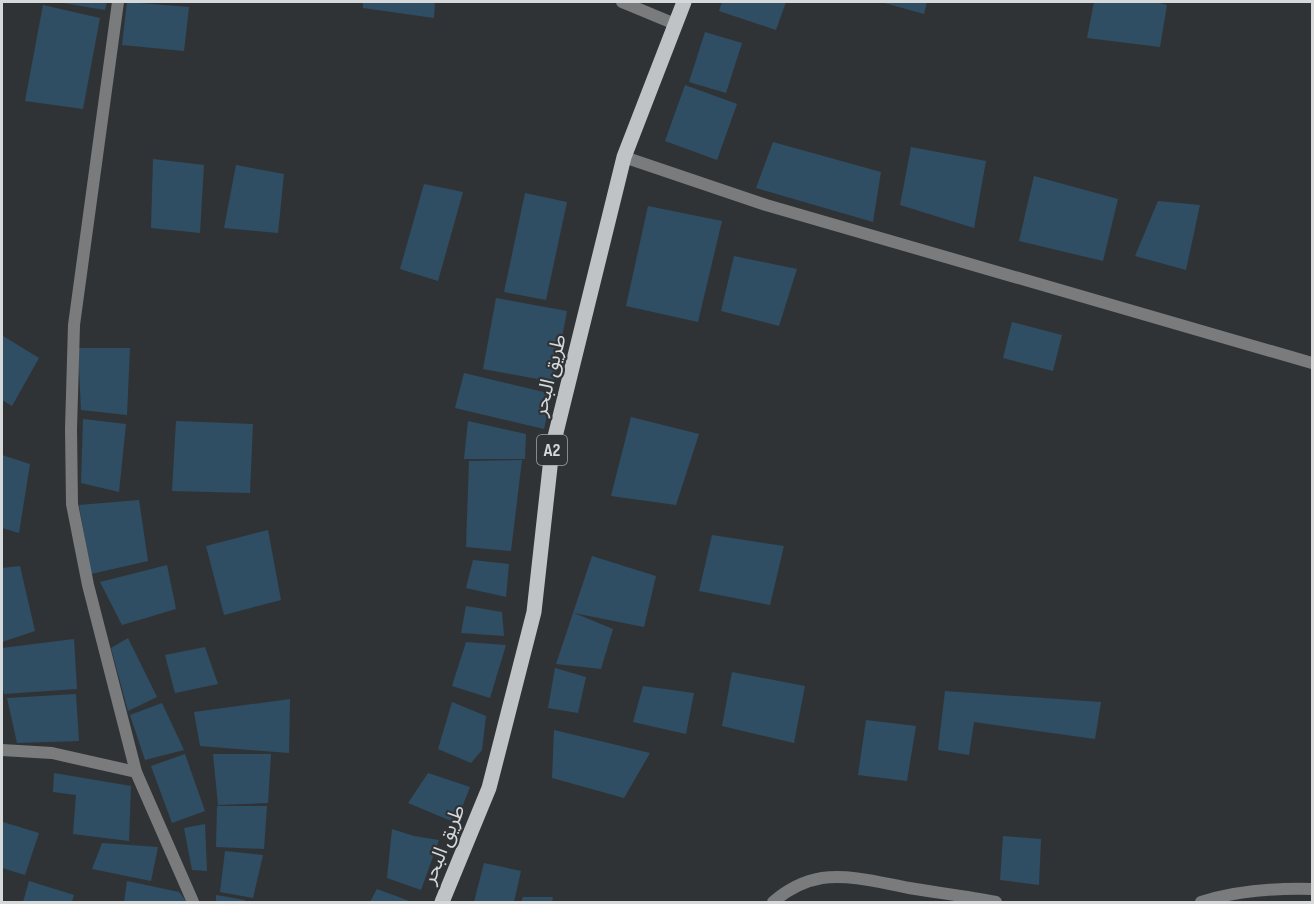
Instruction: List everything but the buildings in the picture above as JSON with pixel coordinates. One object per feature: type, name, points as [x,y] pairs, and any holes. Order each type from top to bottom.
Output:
[{"type":"main road","name":"طريق البحر","points":[[442,903],[489,788],[534,612],[552,449],[624,157],[684,2]]},
{"type":"street","points":[[118,2],[74,325],[71,429],[72,504],[88,585],[136,771],[193,903]]},
{"type":"street","points":[[622,2],[675,24]]},
{"type":"street","points":[[624,157],[766,204],[1312,363]]},
{"type":"street","points":[[2,750],[52,753],[136,771]]},
{"type":"street","points":[[773,903],[783,894],[804,883],[824,878],[848,878],[996,903]]},
{"type":"street","points":[[1201,903],[1213,898],[1257,891],[1312,889]]}]
